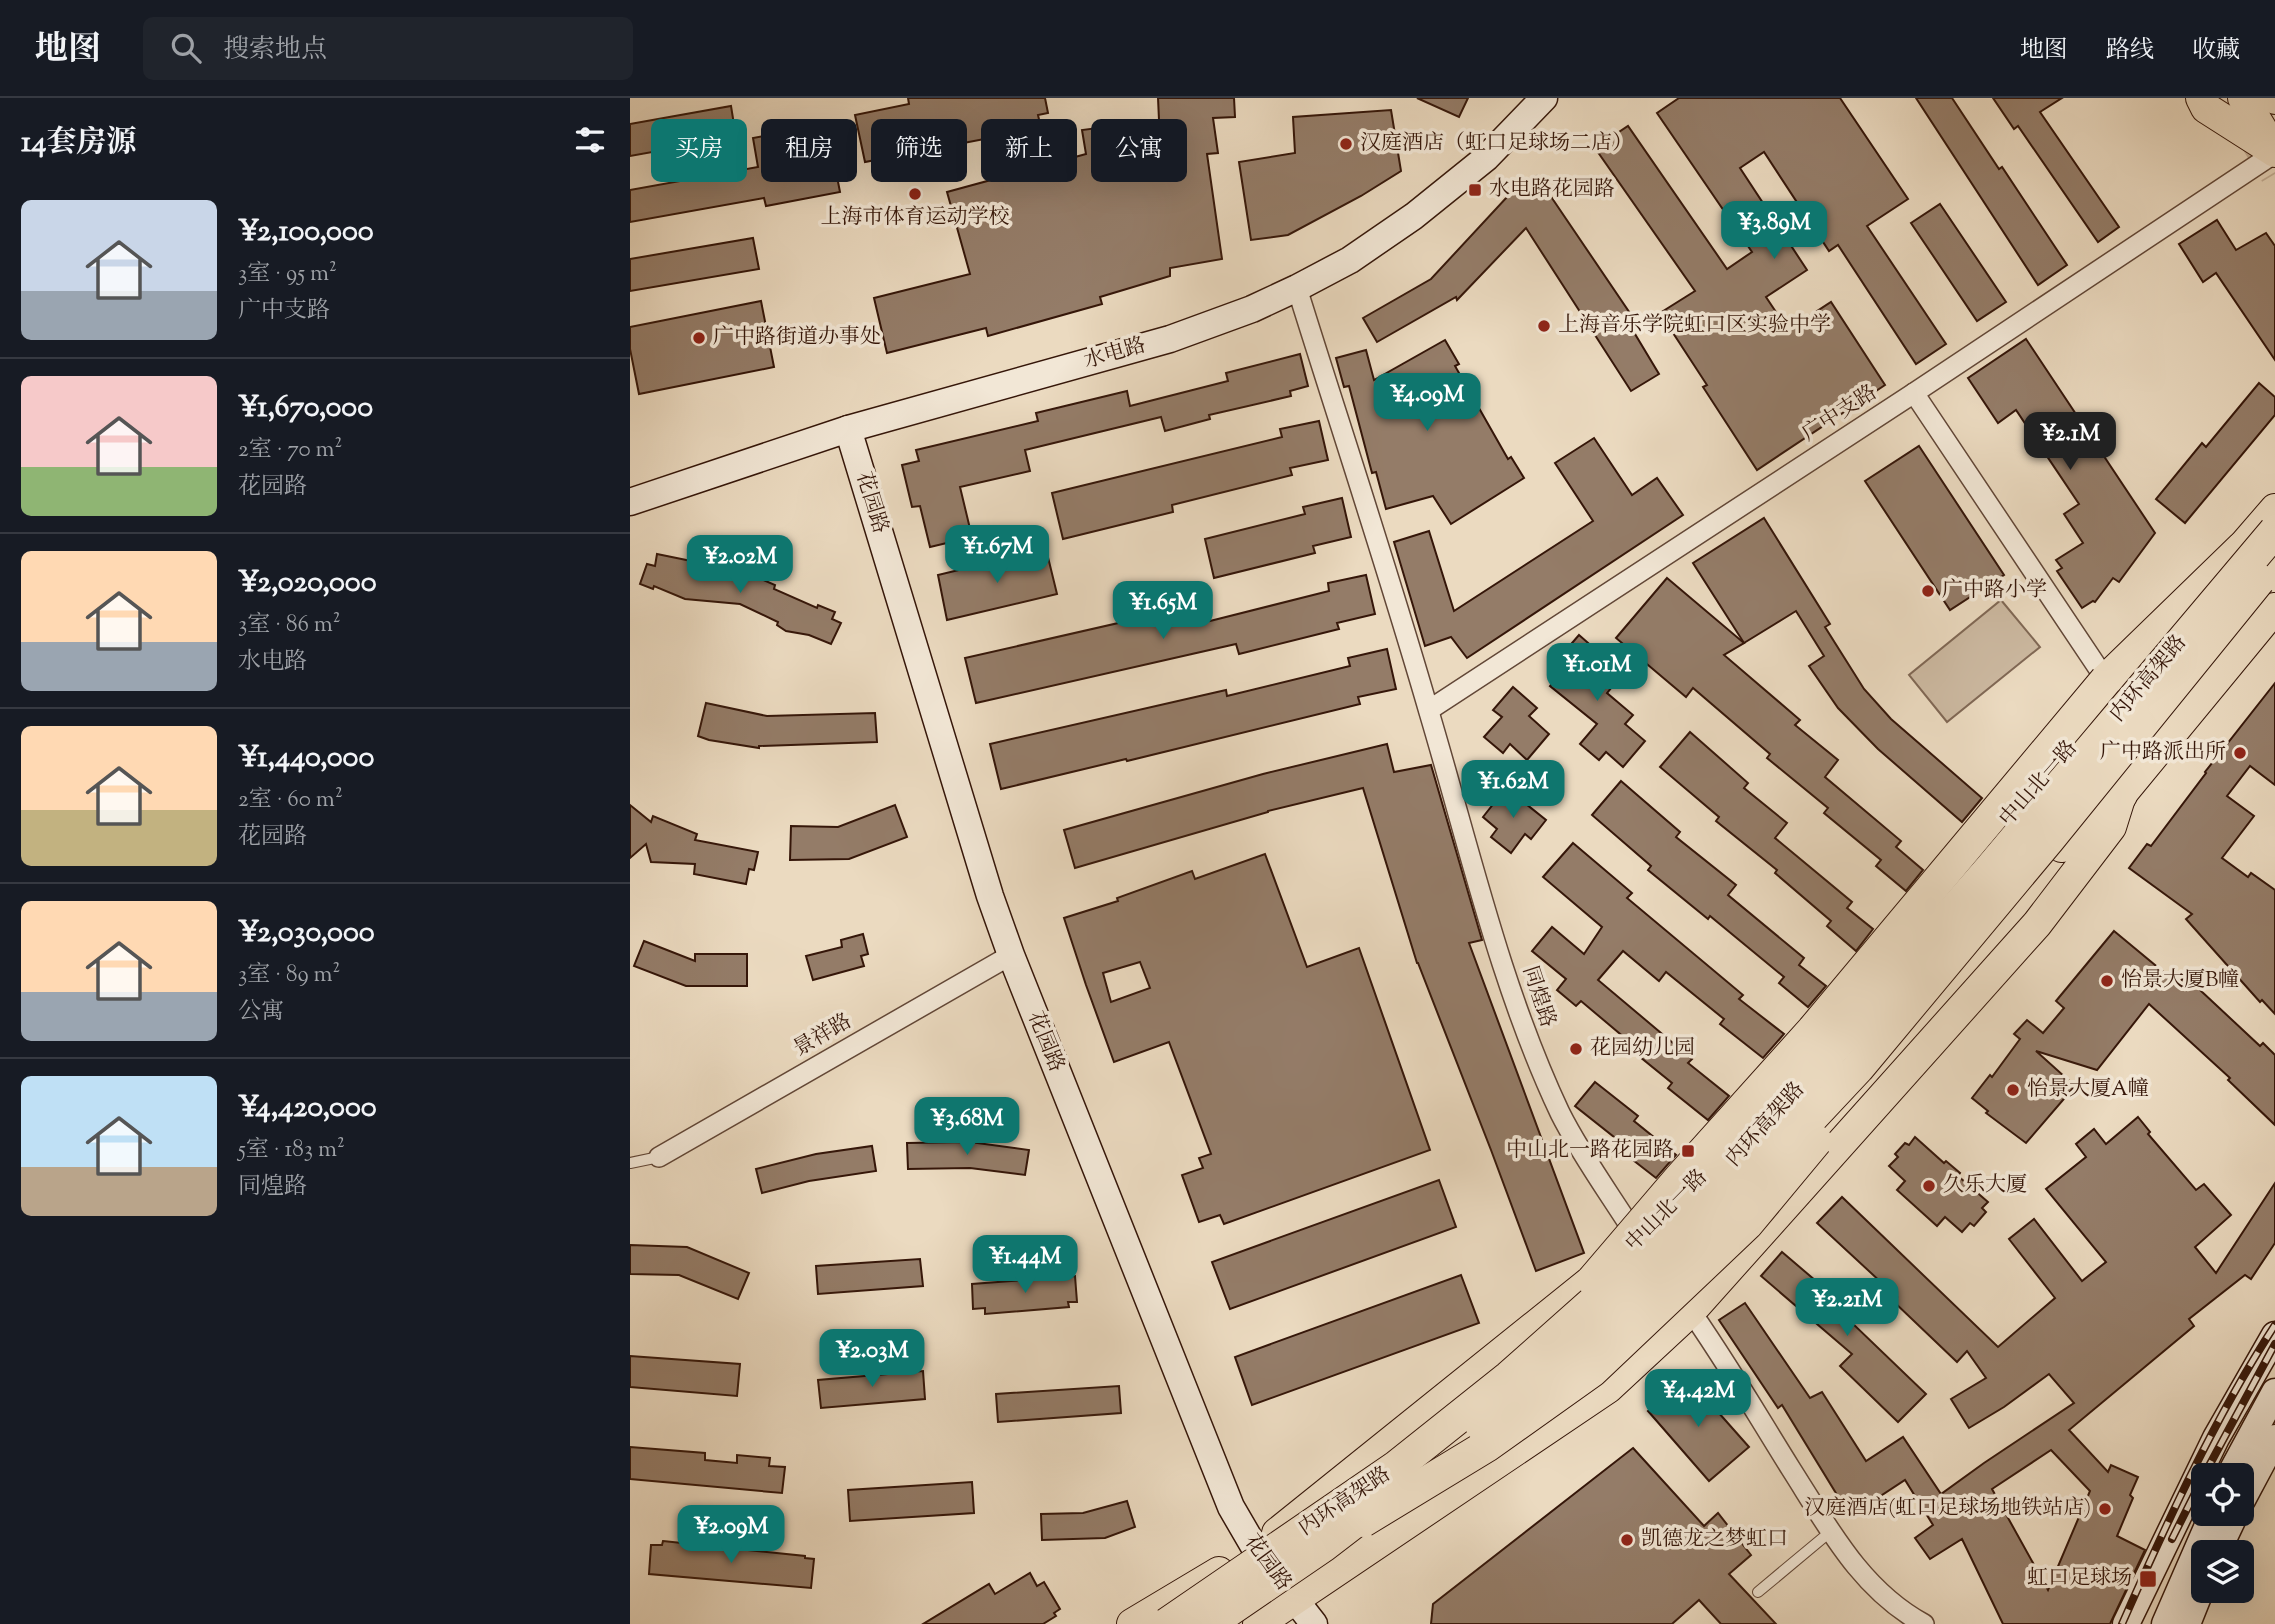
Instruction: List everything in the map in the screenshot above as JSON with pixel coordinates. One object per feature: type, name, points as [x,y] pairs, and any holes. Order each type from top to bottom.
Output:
[{"type":"highway","name":"内环高架路","points":[[1167,1624],[1396,1467],[1509,1377],[1662,1241],[1990,869],[2275,531]]},
{"type":"highway","points":[[1509,1377],[1681,1177],[1813,1030],[2106,680],[2242,548]]},
{"type":"highway","name":"内环高架路","points":[[1209,1624],[1323,1546],[1542,1380],[1682,1256],[1857,1068],[2049,839],[2275,561]]},
{"type":"highway","points":[[1323,1546],[1488,1445],[1592,1371],[1747,1224],[2062,846],[2121,794]]},
{"type":"main road","name":"水电路","points":[[630,502],[848,429],[1170,339],[1230,318],[1297,288],[1369,248],[1440,197],[1486,158],[1544,98]]},
{"type":"main road","points":[[2201,98],[2206,108],[2275,152]]},
{"type":"main road","points":[[2243,98],[2275,152]]},
{"type":"main road","name":"花园路","points":[[848,429],[982,869],[1011,955],[1231,1507],[1256,1550],[1314,1624]]},
{"type":"main road","name":"中山北一路","points":[[1132,1624],[1256,1550],[1640,1241],[1709,1168],[2275,509]]},
{"type":"main road","points":[[1258,1624],[1608,1388],[1691,1311],[2037,924],[2111,827],[2121,794],[2275,608]]},
{"type":"main road","points":[[2126,1624],[2216,1438],[2275,1335]]},
{"type":"main road","points":[[2237,1463],[2275,1392]]},
{"type":"main road","points":[[2254,1477],[2275,1438]]},
{"type":"main road","points":[[2165,1624],[2208,1526]]},
{"type":"main road","points":[[2187,1624],[2195,1603]]},
{"type":"street","name":"广中支路","points":[[1429,710],[1914,393],[2275,152]]},
{"type":"street","name":"同煌路","points":[[1297,288],[1429,710],[1483,899],[1528,1041],[1562,1116],[1640,1241],[1691,1311],[1846,1556],[1885,1597],[1924,1624]]},
{"type":"street","points":[[1914,393],[2106,680]]},
{"type":"street","name":"景祥路","points":[[659,1157],[1011,955]]},
{"type":"lane","points":[[630,1163],[659,1157]]},
{"type":"lane","points":[[1758,1592],[1830,1532]]},
{"type":"shaded area","points":[[2001,600],[2040,647],[1947,722],[1909,675]]},
{"type":"building","points":[[908,98],[1045,98],[1048,113],[1038,115],[1039,119],[981,119],[981,140],[967,142],[967,119],[871,119],[871,161],[865,162],[855,115],[909,104]]},
{"type":"building","points":[[1158,98],[1234,98],[1235,117],[1213,118],[1218,153],[1207,154],[1222,259],[1170,268],[1170,276],[1100,297],[1102,304],[988,336],[986,328],[887,353],[874,298],[970,274],[947,192],[984,182],[1077,182],[1077,156],[1086,154],[1082,130],[1091,129],[1091,182],[1187,182],[1187,119],[1159,119]]},
{"type":"building","points":[[1417,98],[1468,98],[1459,117]]},
{"type":"building","points":[[1679,98],[1840,98],[1908,199],[1867,226],[1946,344],[1916,364],[1838,245],[1829,251],[1764,152],[1740,168],[1807,270],[1766,297],[1788,330],[1831,302],[1885,385],[1757,470],[1703,387],[1707,385],[1660,313],[1695,291],[1595,148],[1628,126],[1727,269],[1752,252],[1657,113]]},
{"type":"building","points":[[1916,98],[1952,98],[2067,265],[2038,285]]},
{"type":"building","points":[[1993,98],[2062,98],[2040,112],[2119,227],[2098,242],[2018,126],[2014,129]]},
{"type":"building","points":[[731,106],[733,119],[658,119]]},
{"type":"building","name":"汉庭酒店（虹口足球场二店）","points":[[1391,110],[1401,171],[1288,235],[1251,240],[1239,162],[1295,153],[1293,117]]},
{"type":"building","points":[[651,120],[651,152],[630,156],[630,124]]},
{"type":"building","points":[[761,137],[761,182],[838,182],[840,192],[766,206],[764,198],[630,222],[630,190],[675,182],[747,182],[747,169],[758,167],[753,138]]},
{"type":"building","points":[[1537,176],[1638,325],[1632,329],[1659,374],[1631,391],[1526,228],[1457,300],[1456,297],[1377,342],[1363,318],[1431,279],[1507,197]]},
{"type":"building","points":[[1940,204],[2006,302],[1977,321],[1911,223]]},
{"type":"building","points":[[2217,220],[2236,250],[2266,233],[2275,246],[2275,360],[2216,273],[2203,282],[2179,244]]},
{"type":"building","points":[[753,238],[759,269],[630,291],[630,259]]},
{"type":"building","name":"广中路街道办事处","points":[[761,301],[774,367],[639,394],[630,349],[630,327]]},
{"type":"building","points":[[2026,339],[2155,533],[2119,582],[2113,578],[2095,602],[2082,608],[2057,571],[2062,568],[2056,560],[2083,543],[2064,514],[2079,504],[2016,410],[1998,423],[1968,378]]},
{"type":"building","points":[[1445,340],[1459,364],[1455,366],[1508,459],[1511,457],[1524,478],[1451,524],[1433,496],[1386,509],[1376,472],[1372,473],[1349,386],[1344,387],[1336,358],[1366,350],[1374,380]]},
{"type":"building","points":[[1300,354],[1308,386],[1290,391],[1291,396],[1209,415],[1210,419],[1165,431],[1161,417],[1025,450],[1030,471],[960,487],[972,537],[930,547],[920,506],[912,507],[902,465],[919,461],[916,450],[1038,421],[1036,413],[1127,391],[1130,406],[1228,381],[1226,373]]},
{"type":"building","points":[[2259,383],[2275,397],[2275,415],[2185,523],[2156,499],[2202,443],[2206,447]]},
{"type":"building","points":[[1319,421],[1328,460],[1290,468],[1292,475],[1172,505],[1173,512],[1063,539],[1052,493],[1282,437],[1280,429]]},
{"type":"building","points":[[1594,438],[1632,495],[1657,478],[1683,515],[1467,658],[1451,637],[1425,646],[1394,542],[1429,531],[1454,611],[1593,521],[1555,463]]},
{"type":"building","points":[[1919,446],[2004,575],[1950,610],[1865,481]]},
{"type":"building","points":[[1342,498],[1351,537],[1313,546],[1315,553],[1214,578],[1205,539],[1305,514],[1303,507]]},
{"type":"building","points":[[1764,518],[1830,624],[1825,627],[1864,689],[1891,719],[1982,798],[1962,822],[1878,749],[1838,708],[1809,666],[1824,656],[1796,611],[1744,643],[1693,563]]},
{"type":"building","points":[[1046,549],[1057,594],[947,620],[938,575]]},
{"type":"building","points":[[657,554],[745,572],[775,585],[774,589],[817,608],[818,605],[835,612],[832,619],[841,623],[831,644],[809,635],[786,631],[777,625],[778,622],[740,604],[685,599],[654,586],[653,589],[640,584],[647,564],[655,566]]},
{"type":"building","points":[[1366,575],[1375,614],[1337,623],[1339,629],[1239,654],[1236,644],[976,703],[965,658],[1206,603],[1210,621],[1329,591],[1328,583]]},
{"type":"building","points":[[1667,578],[1744,643],[1724,655],[1800,720],[1795,725],[1838,760],[1825,777],[1901,841],[1896,847],[1923,870],[1906,891],[1876,866],[1881,860],[1824,813],[1828,808],[1767,758],[1770,754],[1693,688],[1686,697],[1616,638]]},
{"type":"building","points":[[1579,635],[1603,656],[1595,665],[1616,682],[1607,693],[1633,715],[1625,724],[1645,741],[1623,767],[1606,752],[1599,760],[1580,744],[1597,724],[1550,686],[1567,666],[1559,658]]},
{"type":"building","points":[[1387,649],[1396,689],[1358,697],[1360,704],[1001,789],[990,744],[1226,690],[1227,696],[1350,666],[1348,658]]},
{"type":"building","points":[[2275,683],[2275,785],[2250,766],[2227,796],[2254,816],[2222,858],[2248,877],[2251,873],[2275,890],[2275,1014],[2262,1000],[2260,1002],[2186,919],[2192,914],[2129,868],[2147,844],[2151,846]]},
{"type":"building","points":[[1513,687],[1537,708],[1529,716],[1549,734],[1527,760],[1510,744],[1503,753],[1484,737],[1502,717],[1493,710]]},
{"type":"building","points":[[706,703],[767,716],[875,713],[877,742],[759,748],[709,740],[698,736]]},
{"type":"building","points":[[1690,732],[1748,783],[1744,788],[1787,823],[1775,838],[1852,902],[1847,908],[1873,929],[1856,951],[1827,926],[1831,921],[1775,873],[1777,870],[1716,821],[1719,817],[1660,767]]},
{"type":"building","points":[[1387,744],[1394,772],[1431,765],[1482,940],[1469,943],[1584,1253],[1536,1271],[1417,963],[1363,788],[1268,811],[1075,868],[1064,830],[1263,774]]},
{"type":"building","points":[[1621,781],[1680,832],[1676,837],[1736,885],[1728,895],[1804,958],[1799,965],[1826,986],[1808,1007],[1779,983],[1784,977],[1710,916],[1708,919],[1648,870],[1651,866],[1592,815]]},
{"type":"building","points":[[1506,788],[1546,820],[1531,839],[1525,834],[1511,853],[1491,837],[1497,829],[1483,817]]},
{"type":"building","points":[[630,805],[651,822],[653,816],[697,834],[695,840],[758,852],[754,870],[749,869],[746,884],[694,874],[695,864],[651,862],[646,844],[630,858]]},
{"type":"building","points":[[895,805],[907,837],[849,859],[790,860],[791,826],[838,827]]},
{"type":"building","points":[[1573,843],[1632,893],[1627,898],[1743,995],[1739,999],[1784,1034],[1763,1058],[1720,1024],[1724,1019],[1666,972],[1659,981],[1623,951],[1598,980],[1692,1059],[1688,1063],[1729,1096],[1708,1120],[1668,1088],[1672,1083],[1629,1048],[1632,1044],[1581,1001],[1576,1006],[1557,990],[1566,979],[1532,951],[1552,927],[1584,954],[1602,927],[1543,877]]},
{"type":"building","points":[[1265,854],[1307,967],[1359,948],[1430,1150],[1224,1224],[1220,1215],[1199,1222],[1182,1175],[1203,1168],[1199,1158],[1211,1154],[1169,1042],[1114,1062],[1064,918],[1118,901],[1117,898],[1192,871],[1195,879]],"holes":[[[1140,962],[1150,988],[1111,1002],[1103,973]]]},
{"type":"building","points":[[2114,931],[2178,984],[2185,976],[2260,1046],[2263,1043],[2275,1055],[2275,1125],[2228,1080],[2230,1078],[2149,1004],[2097,1070],[2036,1051],[2075,1086],[2026,1143],[1986,1113],[1988,1111],[1972,1098],[1990,1075],[1992,1077],[2020,1039],[2014,1034],[2027,1020],[2043,1033],[2064,1008],[2056,1001]]},
{"type":"building","points":[[863,934],[868,954],[861,956],[864,966],[813,980],[806,956],[842,947],[841,940]]},
{"type":"building","points":[[644,941],[695,961],[695,954],[747,954],[747,986],[686,986],[634,966]]},
{"type":"building","points":[[1595,1082],[1638,1116],[1634,1121],[1676,1155],[1656,1178],[1615,1146],[1619,1141],[1575,1106]]},
{"type":"building","points":[[2138,1117],[2150,1132],[2148,1134],[2196,1190],[2204,1184],[2231,1215],[2195,1247],[2216,1273],[2275,1183],[2275,1243],[2251,1279],[2245,1275],[2189,1319],[2194,1326],[2069,1430],[2108,1472],[2111,1465],[2138,1477],[2130,1495],[2133,1498],[2117,1536],[2145,1550],[2110,1624],[2003,1624],[1962,1539],[1930,1559],[1915,1538],[1933,1525],[1905,1480],[1850,1516],[1782,1405],[1778,1408],[1719,1320],[1745,1303],[1810,1398],[1822,1392],[1866,1461],[1903,1437],[1941,1494],[2074,1403],[2049,1374],[2004,1407],[1969,1428],[1951,1399],[1986,1378],[1967,1351],[1957,1362],[1893,1301],[1897,1297],[1817,1223],[1842,1197],[1998,1347],[2055,1298],[2009,1239],[2034,1219],[2082,1281],[2106,1262],[2046,1189],[2086,1157],[2076,1144],[2094,1129],[2106,1144]],"holes":[[[2051,1450],[2090,1491],[2048,1590],[1992,1489]]]},
{"type":"building","name":"久乐大厦","points":[[1915,1137],[1944,1163],[1946,1161],[1960,1173],[1958,1176],[1988,1202],[1982,1208],[1986,1212],[1974,1226],[1970,1223],[1962,1232],[1945,1217],[1937,1226],[1897,1190],[1905,1181],[1889,1166],[1898,1157],[1895,1154],[1905,1143],[1909,1145]]},
{"type":"building","points":[[970,1142],[1029,1150],[1025,1175],[970,1168],[908,1169],[907,1143]]},
{"type":"building","points":[[872,1146],[876,1171],[809,1181],[762,1193],[756,1169],[816,1154]]},
{"type":"building","points":[[1439,1180],[1456,1227],[1230,1309],[1212,1262]]},
{"type":"building","points":[[630,1245],[687,1247],[749,1273],[738,1299],[679,1275],[630,1274]]},
{"type":"building","points":[[1782,1252],[1857,1316],[1852,1323],[1926,1394],[1898,1422],[1840,1366],[1852,1354],[1761,1276]]},
{"type":"building","points":[[920,1259],[923,1286],[818,1294],[816,1266]]},
{"type":"building","points":[[1461,1275],[1479,1323],[1252,1405],[1235,1357]]},
{"type":"building","points":[[1075,1276],[1077,1302],[1068,1302],[1069,1307],[985,1314],[985,1308],[973,1309],[972,1284]]},
{"type":"building","points":[[630,1356],[740,1364],[737,1396],[630,1387]]},
{"type":"building","points":[[923,1371],[925,1399],[821,1408],[818,1380]]},
{"type":"building","points":[[1687,1377],[1749,1447],[1709,1481],[1648,1411]]},
{"type":"building","points":[[1119,1386],[1121,1413],[998,1422],[996,1394]]},
{"type":"building","points":[[630,1447],[705,1453],[705,1460],[737,1463],[737,1455],[770,1458],[769,1466],[785,1467],[782,1493],[630,1479]]},
{"type":"building","name":"凯德龙之梦虹口","points":[[1633,1448],[1704,1526],[1718,1513],[1751,1555],[1729,1574],[1776,1624],[1721,1624],[1699,1600],[1672,1624],[1431,1624],[1433,1604]]},
{"type":"building","points":[[972,1482],[974,1513],[850,1521],[848,1490]]},
{"type":"building","points":[[1127,1501],[1135,1527],[1105,1538],[1042,1540],[1041,1514],[1083,1513]]},
{"type":"building","points":[[663,1541],[805,1556],[814,1559],[811,1588],[649,1574],[651,1545],[662,1545]]},
{"type":"building","points":[[1030,1573],[1037,1586],[1044,1582],[1060,1609],[1054,1613],[1056,1616],[1043,1624],[923,1624],[989,1584],[995,1594]]},
{"type":"tunnel","points":[[2251,134],[2275,174]]},
{"type":"railway","points":[[2122,1624],[2174,1509],[2212,1434],[2275,1325]]},
{"type":"railway","points":[[2211,1463],[2275,1344]]},
{"type":"railway","points":[[2172,1539],[2191,1501]]},
{"type":"place","name":"汉庭酒店（虹口足球场二店）","points":[[1346,144]]},
{"type":"place","name":"水电路花园路","points":[[1475,190]]},
{"type":"place","name":"上海市体育运动学校","points":[[915,194]]},
{"type":"place","name":"上海音乐学院虹口区实验中学","points":[[1544,326]]},
{"type":"place","name":"广中路街道办事处","points":[[699,338]]},
{"type":"place","name":"广中路小学","points":[[1928,591]]},
{"type":"place","name":"广中路派出所","points":[[2240,753]]},
{"type":"place","name":"怡景大厦B幢","points":[[2107,981]]},
{"type":"place","name":"花园幼儿园","points":[[1576,1049]]},
{"type":"place","name":"怡景大厦A幢","points":[[2013,1090]]},
{"type":"place","name":"中山北一路花园路","points":[[1688,1151]]},
{"type":"place","name":"久乐大厦","points":[[1929,1186]]},
{"type":"place","name":"汉庭酒店(虹口足球场地铁站店)","points":[[2105,1509]]},
{"type":"place","name":"凯德龙之梦虹口","points":[[1627,1540]]},
{"type":"place","name":"虹口足球场","points":[[2148,1579]]}]
